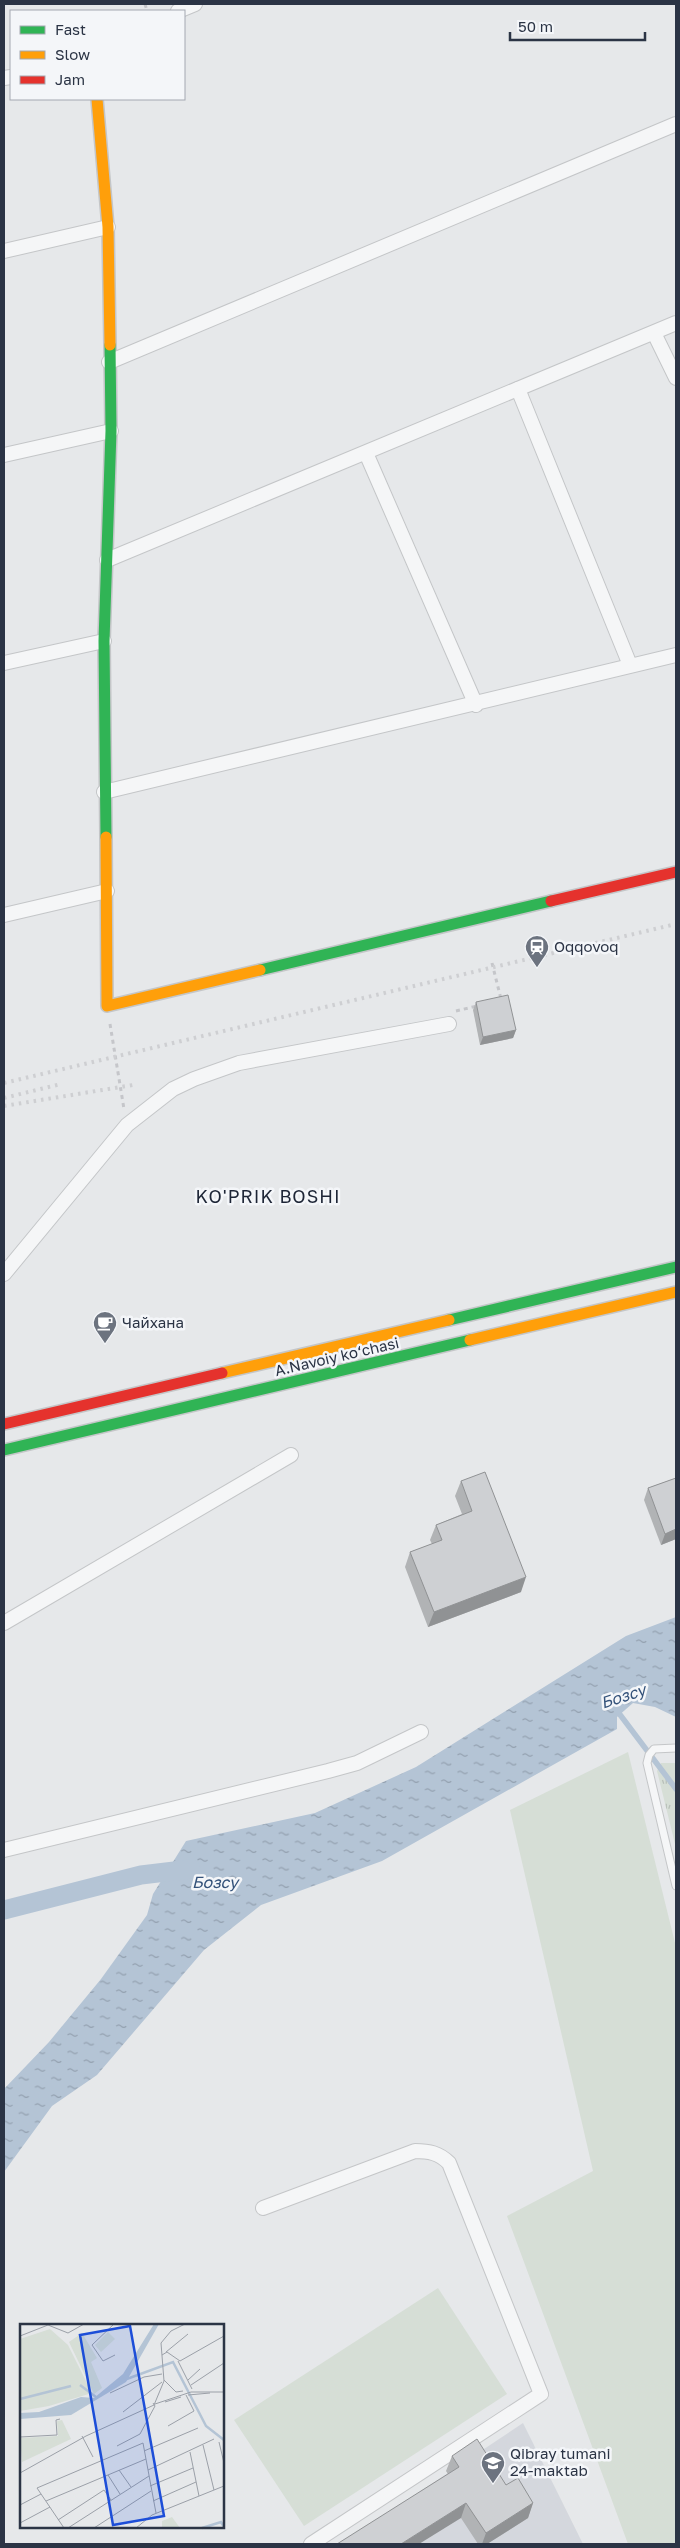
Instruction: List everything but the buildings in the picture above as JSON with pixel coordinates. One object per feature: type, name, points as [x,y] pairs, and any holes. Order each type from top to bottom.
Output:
[{"type":"street","points":[[180,10],[195,4]]},
{"type":"street","points":[[97,100],[108,227],[111,431],[104,641],[107,1006],[676,872]]},
{"type":"street","points":[[110,362],[676,124]]},
{"type":"street","points":[[4,252],[108,227]]},
{"type":"street","points":[[107,560],[676,323]]},
{"type":"street","points":[[654,333],[676,378]]},
{"type":"street","points":[[518,389],[630,665]]},
{"type":"street","points":[[4,456],[111,431]]},
{"type":"street","points":[[366,453],[476,705]]},
{"type":"street","points":[[4,663],[104,641]]},
{"type":"street","points":[[104,792],[476,705],[676,655]]},
{"type":"street","points":[[4,915],[107,891]]},
{"type":"street","points":[[4,1274],[127,1124],[173,1089],[217,1070],[239,1063],[449,1024]]},
{"type":"street","points":[[4,1424],[676,1266]]},
{"type":"street","name":"A.Navoiy ko‘chasi","points":[[4,1450],[676,1292]]},
{"type":"street","points":[[4,1623],[291,1455]]},
{"type":"street","points":[[4,1850],[357,1763],[421,1732]]},
{"type":"street","points":[[263,2208],[415,2151],[435,2153],[443,2157],[450,2163],[541,2394],[311,2544]]},
{"type":"lane","points":[[676,1748],[654,1749],[649,1755],[647,1764],[676,1886]]},
{"type":"path","points":[[492,963],[502,1000],[492,1003]]},
{"type":"path","points":[[449,1024],[446,1014],[483,1005]]},
{"type":"path","points":[[107,1006],[127,1124]]},
{"type":"shaded area","name":"Qibray tumani 24-maktab","points":[[523,2423],[583,2544],[341,2544]]},
{"type":"green space","points":[[628,1752],[676,1947],[676,2544],[628,2544],[507,2216],[593,2171],[510,1810]]},
{"type":"green space","points":[[661,1763],[676,1763],[676,1848],[657,1771]]},
{"type":"green space","points":[[438,2288],[507,2394],[304,2526],[234,2420]]},
{"type":"water","name":"Бозсу","points":[[676,1617],[676,1717],[655,1707],[633,1703],[617,1717],[617,1729],[382,1861],[261,1905],[204,1950],[97,2075],[52,2106],[4,2172],[4,2089],[49,2042],[101,1979],[147,1915],[153,1894],[186,1841],[315,1813],[416,1767],[626,1636]]},
{"type":"waterway","points":[[615,1708],[676,1789]]},
{"type":"waterway","points":[[4,1910],[141,1875],[191,1869]]},
{"type":"railway","points":[[4,1083],[676,924]]},
{"type":"railway","points":[[4,1098],[61,1084]]},
{"type":"railway","points":[[4,1106],[133,1085]]},
{"type":"traffic: fast","points":[[106,837],[104,641],[111,431],[110,345]]},
{"type":"traffic: fast","points":[[260,970],[551,901]]},
{"type":"traffic: fast","points":[[449,1320],[676,1267]]},
{"type":"traffic: fast","points":[[4,1450],[470,1340]]},
{"type":"traffic: slow","points":[[97,100],[108,227],[110,345]]},
{"type":"traffic: slow","points":[[106,837],[107,1006],[260,970]]},
{"type":"traffic: slow","points":[[470,1340],[676,1292]]},
{"type":"traffic: slow","points":[[222,1373],[449,1320]]},
{"type":"traffic: jam","points":[[551,901],[676,872]]},
{"type":"traffic: jam","points":[[4,1424],[222,1373]]},
{"type":"place","name":"Oqqovoq","points":[[537,968]]},
{"type":"place","name":"Чайхана","points":[[105,1344]]},
{"type":"place","name":"Qibray tumani 24-maktab","points":[[493,2484]]},
{"type":"district","name":"KO'PRIK BOSHI","points":[[268,1197]]}]
